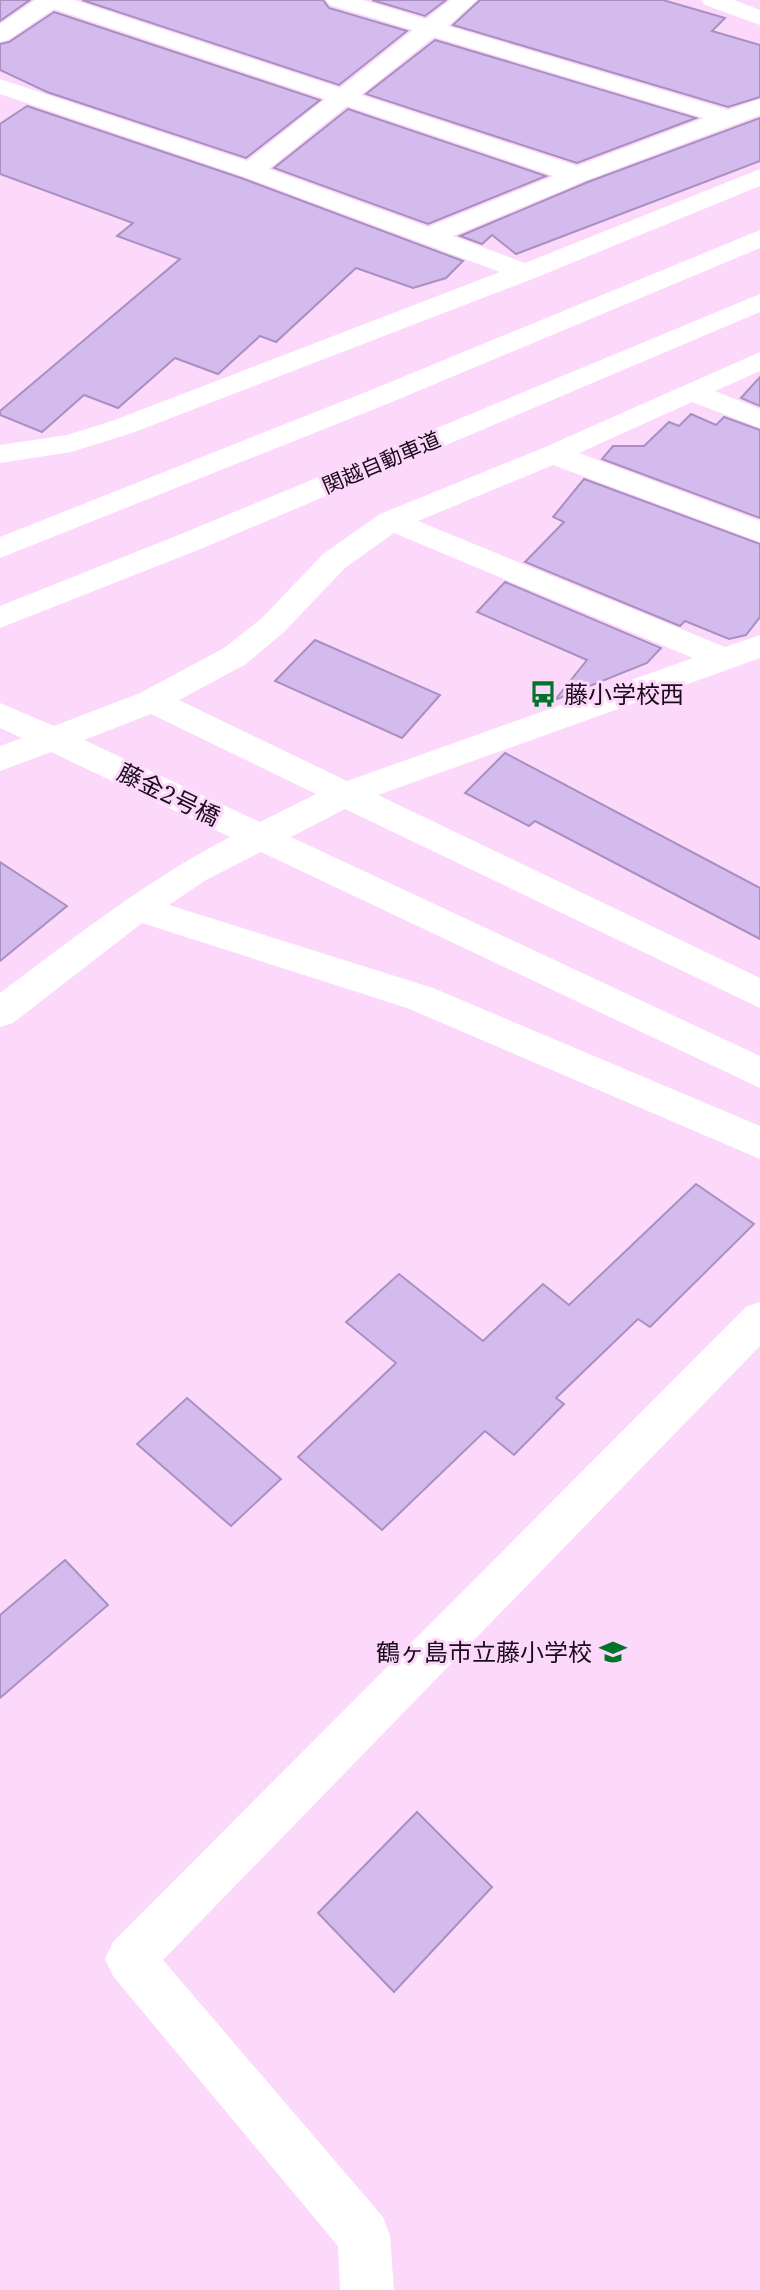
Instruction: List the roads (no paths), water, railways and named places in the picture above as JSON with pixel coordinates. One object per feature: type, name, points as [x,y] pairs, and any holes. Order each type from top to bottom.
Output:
[{"type":"main road","points":[[0,35],[51,0],[578,176]]},
{"type":"main road","points":[[338,0],[729,118]]},
{"type":"main road","points":[[251,171],[465,0]]},
{"type":"main road","points":[[713,0],[760,18]]},
{"type":"main road","points":[[0,86],[251,171],[524,272]]},
{"type":"main road","points":[[430,236],[760,106]]},
{"type":"main road","points":[[0,454],[71,443],[122,427],[524,272],[760,177]]},
{"type":"main road","points":[[0,548],[148,491],[760,238]]},
{"type":"main road","name":"関越自動車道","points":[[0,618],[192,541],[760,302]]},
{"type":"main road","points":[[0,759],[152,701],[235,656],[273,625],[334,561],[391,521],[553,454],[760,360]]},
{"type":"main road","points":[[690,391],[760,418]]},
{"type":"main road","points":[[553,454],[760,532]]},
{"type":"main road","points":[[391,521],[725,659]]},
{"type":"main road","points":[[0,1013],[138,908],[194,871],[343,794],[760,646]]},
{"type":"main road","points":[[152,701],[760,994]]},
{"type":"main road","name":"藤金2号橋","points":[[0,714],[760,1073]]},
{"type":"main road","points":[[138,908],[420,998],[760,1143]]},
{"type":"main road","points":[[367,2290],[364,2236],[130,1959],[760,1319]]},
{"type":"place","name":"藤小学校西","points":[[543,694]]},
{"type":"place","name":"鶴ヶ島市立藤小学校","points":[[613,1652]]}]
